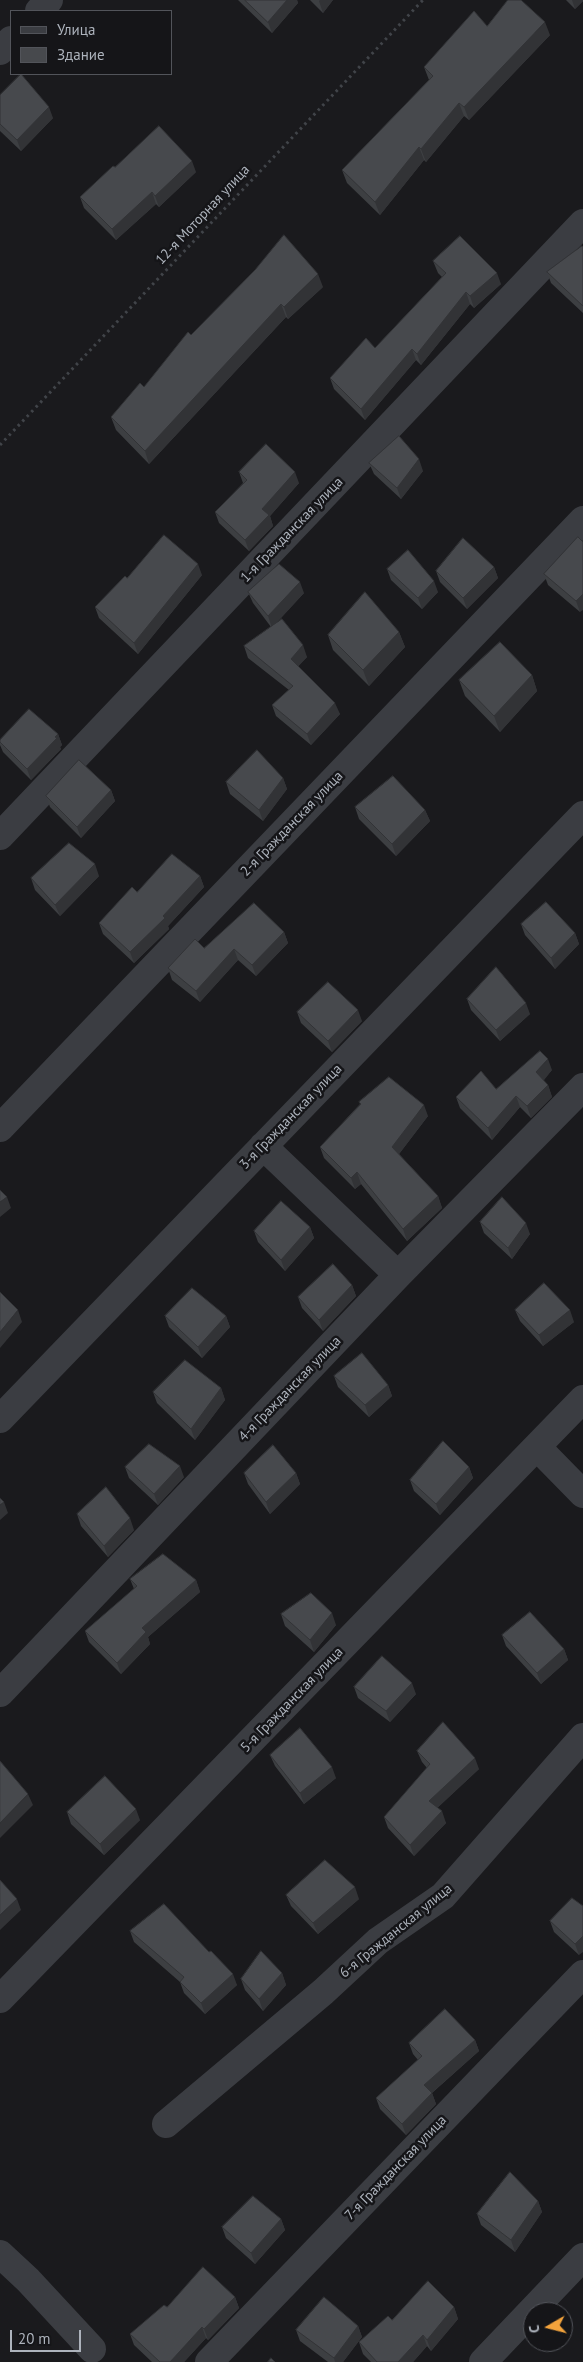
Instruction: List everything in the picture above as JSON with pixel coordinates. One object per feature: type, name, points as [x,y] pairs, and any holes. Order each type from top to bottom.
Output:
[{"type":"street","points":[[39,10],[49,0]]},
{"type":"street","points":[[0,51],[10,41]]},
{"type":"street","name":"1-я Гражданская улица","points":[[0,836],[583,224]]},
{"type":"street","name":"2-я Гражданская улица","points":[[0,1128],[583,520]]},
{"type":"street","name":"3-я Гражданская улица","points":[[0,1419],[583,815]]},
{"type":"street","name":"4-я Гражданская улица","points":[[0,1693],[398,1275],[583,1087]]},
{"type":"street","points":[[263,1146],[398,1275]]},
{"type":"street","name":"5-я Гражданская улица","points":[[0,1999],[538,1448],[583,1399]]},
{"type":"street","points":[[538,1448],[583,1494]]},
{"type":"street","name":"6-я Гражданская улица","points":[[166,2124],[323,1992],[378,1942],[443,1896],[583,1737]]},
{"type":"street","name":"7-я Гражданская улица","points":[[209,2362],[583,1974]]},
{"type":"street","points":[[0,2254],[28,2280],[92,2349]]},
{"type":"street","points":[[483,2362],[583,2257]]},
{"type":"path","name":"12-я Моторная улица","points":[[0,445],[422,0]]},
{"type":"building","points":[[245,0],[287,0],[268,22]]},
{"type":"building","points":[[508,0],[521,0],[545,22],[464,107],[459,103],[421,149],[419,147],[375,202],[342,170],[433,76],[424,67],[474,11],[487,26]]},
{"type":"building","points":[[22,75],[49,107],[17,140],[0,124],[0,95]]},
{"type":"building","points":[[159,126],[192,161],[155,196],[152,192],[112,229],[80,197]]},
{"type":"building","points":[[284,235],[318,274],[284,307],[281,304],[145,451],[111,417],[140,383],[144,387],[188,332],[191,335],[255,270]]},
{"type":"building","points":[[460,236],[497,273],[470,296],[466,292],[417,354],[412,349],[361,409],[330,378],[366,338],[375,348],[446,273],[433,261]]},
{"type":"building","points":[[583,247],[583,306],[547,272]]},
{"type":"building","points":[[399,436],[419,459],[397,488],[369,463]]},
{"type":"building","points":[[266,444],[295,472],[262,509],[269,515],[245,540],[215,512],[247,480],[239,472]]},
{"type":"building","points":[[164,535],[198,564],[134,643],[95,607],[125,576],[127,578]]},
{"type":"building","points":[[578,537],[583,542],[583,594],[576,601],[544,574]]},
{"type":"building","points":[[463,538],[494,567],[463,598],[436,571]]},
{"type":"building","points":[[408,550],[434,581],[418,598],[387,569]]},
{"type":"building","points":[[279,564],[300,582],[268,616],[248,592]]},
{"type":"building","points":[[365,592],[399,632],[363,670],[328,635]]},
{"type":"building","points":[[282,619],[303,645],[291,659],[335,703],[307,734],[272,705],[293,686],[244,646]]},
{"type":"building","points":[[500,642],[532,675],[494,716],[459,680]]},
{"type":"building","points":[[29,709],[58,734],[55,737],[57,738],[27,769],[0,740]]},
{"type":"building","points":[[257,750],[283,778],[259,810],[226,782]]},
{"type":"building","points":[[79,760],[111,790],[77,827],[46,796]]},
{"type":"building","points":[[393,776],[425,810],[392,844],[355,807]]},
{"type":"building","points":[[69,843],[95,864],[55,905],[31,878]]},
{"type":"building","points":[[172,854],[200,876],[163,916],[165,918],[130,952],[99,923],[132,887],[137,892]]},
{"type":"building","points":[[546,902],[575,933],[551,958],[521,924]]},
{"type":"building","points":[[254,903],[284,932],[252,965],[234,949],[196,991],[168,968],[195,939],[204,948]]},
{"type":"building","points":[[496,967],[526,1003],[496,1030],[467,999]]},
{"type":"building","points":[[328,982],[358,1010],[328,1041],[297,1012]]},
{"type":"building","points":[[540,1051],[548,1059],[536,1072],[548,1085],[527,1106],[516,1096],[488,1128],[456,1097],[481,1071],[496,1089]]},
{"type":"building","points":[[389,1077],[424,1105],[392,1147],[438,1196],[403,1229],[357,1172],[351,1178],[320,1147],[361,1104],[359,1102]]},
{"type":"building","points":[[0,1190],[7,1197],[0,1202]]},
{"type":"building","points":[[502,1197],[526,1223],[508,1248],[480,1222]]},
{"type":"building","points":[[281,1201],[310,1227],[281,1260],[254,1231]]},
{"type":"building","points":[[333,1264],[352,1285],[319,1320],[298,1297]]},
{"type":"building","points":[[544,1283],[570,1310],[539,1335],[515,1310]]},
{"type":"building","points":[[192,1288],[226,1316],[198,1347],[165,1316]]},
{"type":"building","points":[[0,1292],[18,1310],[0,1332]]},
{"type":"building","points":[[362,1353],[388,1385],[365,1405],[334,1376]]},
{"type":"building","points":[[185,1360],[221,1388],[191,1429],[153,1392]]},
{"type":"building","points":[[443,1441],[469,1467],[436,1504],[410,1480]]},
{"type":"building","points":[[149,1444],[180,1466],[154,1494],[125,1467]]},
{"type":"building","points":[[273,1445],[296,1473],[266,1502],[244,1473]]},
{"type":"building","points":[[106,1487],[130,1518],[104,1546],[77,1514]]},
{"type":"building","points":[[163,1554],[196,1580],[142,1628],[146,1632],[117,1663],[85,1631],[137,1586],[130,1579]]},
{"type":"building","points":[[311,1593],[332,1613],[310,1640],[281,1614]]},
{"type":"building","points":[[530,1612],[564,1649],[537,1673],[502,1635]]},
{"type":"building","points":[[382,1656],[412,1683],[386,1711],[354,1687]]},
{"type":"building","points":[[443,1722],[475,1758],[429,1801],[442,1811],[410,1845],[384,1817],[430,1764],[417,1751]]},
{"type":"building","points":[[300,1728],[332,1767],[300,1793],[270,1755]]},
{"type":"building","points":[[0,1761],[28,1794],[0,1823]]},
{"type":"building","points":[[105,1776],[136,1809],[100,1844],[67,1812]]},
{"type":"building","points":[[325,1860],[355,1887],[313,1923],[286,1895]]},
{"type":"building","points":[[0,1880],[17,1899],[0,1915]]},
{"type":"building","points":[[572,1898],[583,1906],[583,1936],[575,1944],[550,1921]]},
{"type":"building","points":[[164,1904],[209,1952],[211,1951],[233,1974],[201,2003],[180,1982],[184,1977],[130,1931]]},
{"type":"building","points":[[261,1951],[282,1973],[259,1999],[241,1979]]},
{"type":"building","points":[[445,2009],[475,2040],[424,2085],[432,2093],[402,2124],[376,2098],[422,2056],[409,2043]]},
{"type":"building","points":[[510,2172],[538,2201],[511,2240],[477,2214]]},
{"type":"building","points":[[253,2196],[281,2219],[251,2253],[222,2227]]},
{"type":"building","points":[[203,2267],[235,2297],[204,2329],[202,2327],[170,2362],[160,2362],[130,2334],[164,2305],[167,2307]]},
{"type":"building","points":[[428,2281],[454,2307],[427,2340],[423,2335],[398,2362],[377,2362],[359,2342],[388,2316],[392,2320]]},
{"type":"building","points":[[324,2297],[358,2326],[334,2358],[296,2330]]}]
